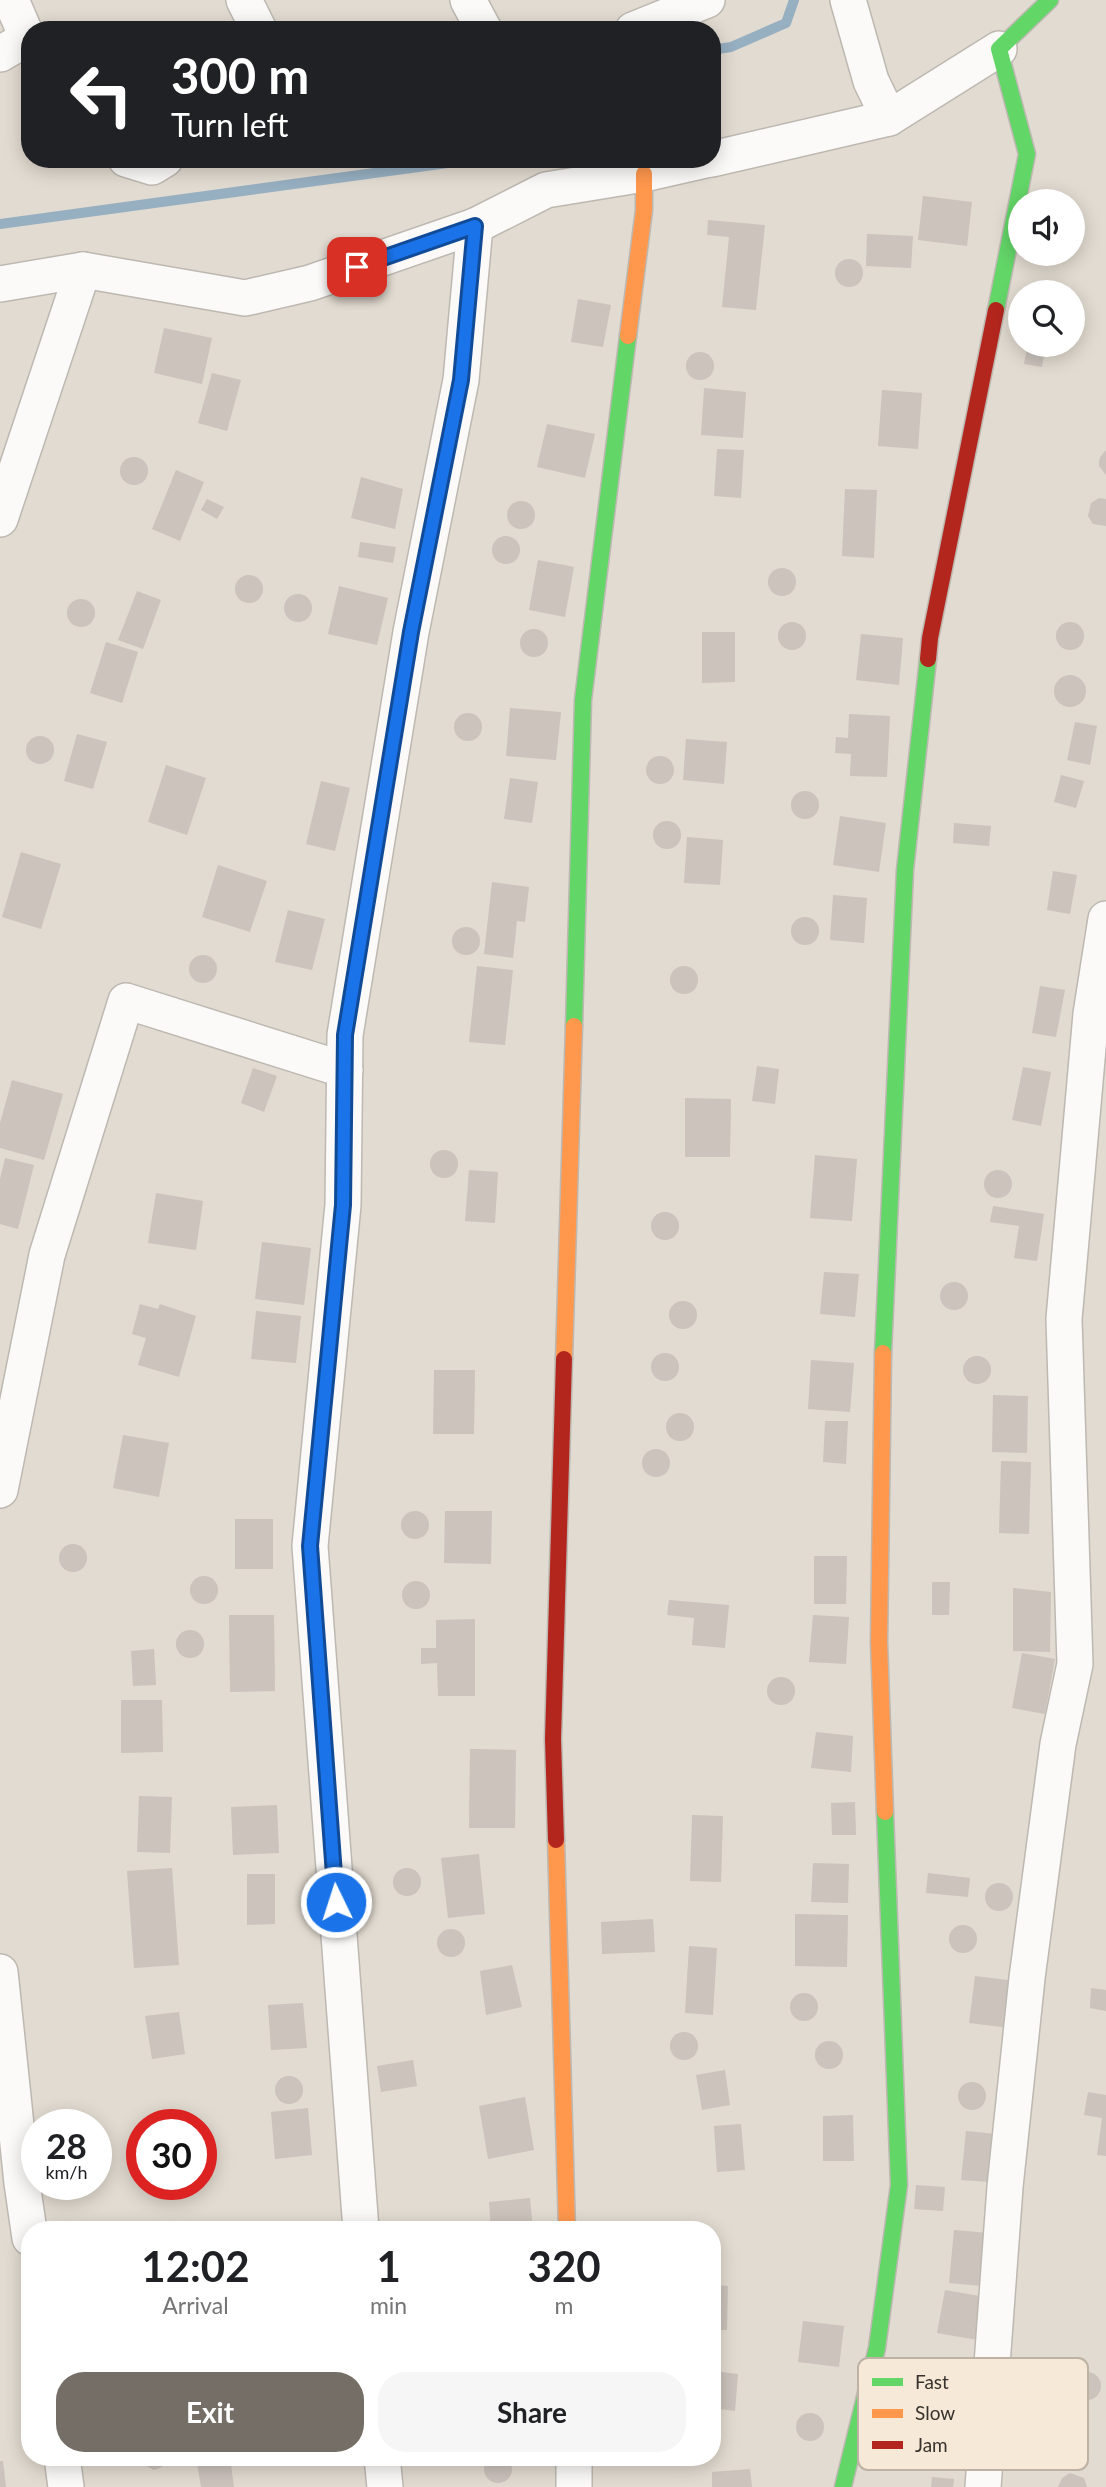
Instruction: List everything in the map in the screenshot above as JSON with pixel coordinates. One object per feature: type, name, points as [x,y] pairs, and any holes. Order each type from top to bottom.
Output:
[{"type":"street","points":[[12,0],[19,46]]},
{"type":"street","points":[[244,0],[254,21]]},
{"type":"street","points":[[468,0],[479,21]]},
{"type":"street","points":[[636,19],[707,0]]},
{"type":"street","points":[[848,0],[871,82],[890,118]]},
{"type":"street","points":[[721,157],[890,118],[999,49],[1050,0]]},
{"type":"street","points":[[875,2358],[899,2185],[880,1642],[883,1337],[905,870],[930,638],[1027,154],[999,49]]},
{"type":"street","points":[[0,284],[83,270],[244,298],[310,283],[475,226],[546,190],[671,168]]},
{"type":"street","points":[[567,2221],[553,1739],[583,701],[642,223],[644,174]]},
{"type":"street","points":[[360,2221],[310,1546],[343,1205],[345,1035],[411,632],[461,380],[475,226]]},
{"type":"street","points":[[0,519],[83,270]]},
{"type":"street","points":[[992,2358],[1005,2187],[1027,1978],[1058,1744],[1075,1664],[1064,1319],[1091,1014],[1106,919]]},
{"type":"street","points":[[0,1490],[47,1255],[126,1001],[345,1070]]},
{"type":"street","points":[[0,1972],[28,2221]]},
{"type":"street","points":[[843,2487],[858,2426]]},
{"type":"street","points":[[63,2466],[66,2487]]},
{"type":"street","points":[[383,2466],[385,2487]]},
{"type":"street","points":[[574,2466],[575,2487]]},
{"type":"building","points":[[923,196],[972,202],[967,246],[918,240]]},
{"type":"building","points":[[708,220],[765,225],[756,310],[722,307],[729,237],[707,235]]},
{"type":"building","points":[[867,234],[913,236],[911,268],[866,266]]},
{"type":"building","points":[[849,259],[859,263],[863,273],[859,283],[849,287],[839,283],[835,273],[839,263]]},
{"type":"building","points":[[578,299],[611,305],[603,347],[571,342]]},
{"type":"building","points":[[164,328],[212,338],[202,384],[154,373]]},
{"type":"building","points":[[700,352],[710,356],[714,366],[710,376],[700,380],[690,376],[686,366],[690,356]]},
{"type":"building","points":[[1025,357],[1044,357],[1042,367],[1024,364]]},
{"type":"building","points":[[212,373],[241,380],[227,431],[198,423]]},
{"type":"building","points":[[704,388],[746,392],[743,438],[701,435]]},
{"type":"building","points":[[882,390],[922,393],[918,449],[878,446]]},
{"type":"building","points":[[547,424],[595,434],[585,478],[537,467]]},
{"type":"building","points":[[717,449],[744,450],[741,498],[714,496]]},
{"type":"building","points":[[1106,450],[1106,475],[1099,462]]},
{"type":"building","points":[[134,457],[144,461],[148,471],[144,481],[134,485],[124,481],[120,471],[124,461]]},
{"type":"building","points":[[176,470],[204,482],[180,541],[152,529]]},
{"type":"building","points":[[361,477],[403,489],[395,529],[351,518]]},
{"type":"building","points":[[845,489],[877,490],[874,558],[842,556]]},
{"type":"building","points":[[1099,498],[1106,499],[1106,526],[1093,524],[1088,516],[1091,503]]},
{"type":"building","points":[[207,499],[224,507],[217,519],[201,510]]},
{"type":"building","points":[[521,501],[531,505],[535,515],[531,525],[521,529],[511,525],[507,515],[511,505]]},
{"type":"building","points":[[506,536],[516,540],[520,550],[516,560],[506,564],[496,560],[492,550],[496,540]]},
{"type":"building","points":[[360,542],[396,547],[393,563],[358,557]]},
{"type":"building","points":[[538,560],[574,567],[565,617],[529,610]]},
{"type":"building","points":[[782,568],[792,572],[796,582],[792,592],[782,596],[772,592],[768,582],[772,572]]},
{"type":"building","points":[[249,575],[259,579],[263,589],[259,599],[249,603],[239,599],[235,589],[239,579]]},
{"type":"building","points":[[339,586],[388,598],[377,645],[328,634]]},
{"type":"building","points":[[137,591],[161,600],[143,649],[118,640]]},
{"type":"building","points":[[298,594],[308,598],[312,608],[308,618],[298,622],[288,618],[284,608],[288,598]]},
{"type":"building","points":[[81,599],[91,603],[95,613],[91,623],[81,627],[71,623],[67,613],[71,603]]},
{"type":"building","points":[[792,622],[802,626],[806,636],[802,646],[792,650],[782,646],[778,636],[782,626]]},
{"type":"building","points":[[1070,622],[1080,626],[1084,636],[1080,646],[1070,650],[1060,646],[1056,636],[1060,626]]},
{"type":"building","points":[[534,629],[544,633],[548,643],[544,653],[534,657],[524,653],[520,643],[524,633]]},
{"type":"building","points":[[702,632],[735,632],[735,682],[702,683]]},
{"type":"building","points":[[861,634],[903,638],[899,685],[856,680]]},
{"type":"building","points":[[106,642],[138,652],[122,703],[90,693]]},
{"type":"building","points":[[1070,675],[1082,679],[1086,691],[1082,703],[1070,707],[1058,703],[1054,691],[1058,679]]},
{"type":"building","points":[[510,708],[561,712],[556,760],[506,756]]},
{"type":"building","points":[[468,713],[478,717],[482,727],[478,737],[468,741],[458,737],[454,727],[458,717]]},
{"type":"building","points":[[849,714],[890,716],[887,777],[850,776],[851,754],[835,753],[836,737],[848,738]]},
{"type":"building","points":[[1075,722],[1097,726],[1090,765],[1067,760]]},
{"type":"building","points":[[77,734],[107,742],[93,789],[64,781]]},
{"type":"building","points":[[40,736],[50,740],[54,750],[50,760],[40,764],[30,760],[26,750],[30,740]]},
{"type":"building","points":[[686,739],[727,742],[724,784],[683,780]]},
{"type":"building","points":[[660,756],[670,760],[674,770],[670,780],[660,784],[650,780],[646,770],[650,760]]},
{"type":"building","points":[[166,765],[206,778],[187,835],[148,822]]},
{"type":"building","points":[[1061,775],[1084,781],[1076,808],[1054,802]]},
{"type":"building","points":[[510,778],[538,782],[532,823],[504,819]]},
{"type":"building","points":[[321,781],[350,788],[335,851],[306,844]]},
{"type":"building","points":[[805,791],[815,795],[819,805],[815,815],[805,819],[795,815],[791,805],[795,795]]},
{"type":"building","points":[[840,816],[886,823],[879,872],[833,865]]},
{"type":"building","points":[[667,821],[677,825],[681,835],[677,845],[667,849],[657,845],[653,835],[657,825]]},
{"type":"building","points":[[954,823],[991,826],[989,846],[953,843]]},
{"type":"building","points":[[687,837],[723,840],[720,885],[684,883]]},
{"type":"building","points":[[21,852],[61,864],[41,929],[2,917]]},
{"type":"building","points":[[218,865],[267,881],[250,932],[202,917]]},
{"type":"building","points":[[1053,871],[1077,875],[1070,914],[1047,910]]},
{"type":"building","points":[[492,882],[529,887],[525,922],[517,921],[513,958],[484,954]]},
{"type":"building","points":[[833,895],[867,898],[864,943],[830,940]]},
{"type":"building","points":[[288,910],[325,919],[312,970],[275,962]]},
{"type":"building","points":[[805,917],[815,921],[819,931],[815,941],[805,945],[795,941],[791,931],[795,921]]},
{"type":"building","points":[[466,927],[476,931],[480,941],[476,951],[466,955],[456,951],[452,941],[456,931]]},
{"type":"building","points":[[203,955],[213,959],[217,969],[213,979],[203,983],[193,979],[189,969],[193,959]]},
{"type":"building","points":[[477,966],[513,970],[505,1045],[469,1042]]},
{"type":"building","points":[[684,966],[694,970],[698,980],[694,990],[684,994],[674,990],[670,980],[674,970]]},
{"type":"building","points":[[1040,986],[1065,990],[1056,1037],[1032,1033]]},
{"type":"building","points":[[757,1066],[779,1069],[775,1104],[752,1101]]},
{"type":"building","points":[[1023,1067],[1051,1072],[1041,1126],[1012,1120]]},
{"type":"building","points":[[253,1068],[277,1076],[264,1112],[241,1103]]},
{"type":"building","points":[[12,1080],[63,1094],[44,1160],[0,1148],[0,1123]]},
{"type":"building","points":[[685,1098],[731,1099],[730,1157],[685,1157]]},
{"type":"building","points":[[444,1150],[454,1154],[458,1164],[454,1174],[444,1178],[434,1174],[430,1164],[434,1154]]},
{"type":"building","points":[[815,1155],[857,1159],[852,1221],[810,1218]]},
{"type":"building","points":[[5,1158],[34,1165],[18,1229],[0,1224],[0,1179]]},
{"type":"building","points":[[469,1170],[498,1172],[495,1223],[465,1221]]},
{"type":"building","points":[[998,1170],[1008,1174],[1012,1184],[1008,1194],[998,1198],[988,1194],[984,1184],[988,1174]]},
{"type":"building","points":[[156,1193],[203,1201],[196,1250],[148,1243]]},
{"type":"building","points":[[993,1206],[1044,1214],[1037,1261],[1014,1258],[1019,1226],[990,1222]]},
{"type":"building","points":[[665,1212],[675,1216],[679,1226],[675,1236],[665,1240],[655,1236],[651,1226],[655,1216]]},
{"type":"building","points":[[262,1242],[311,1248],[304,1305],[255,1299]]},
{"type":"building","points":[[824,1272],[859,1274],[855,1317],[820,1314]]},
{"type":"building","points":[[954,1282],[964,1286],[968,1296],[964,1306],[954,1310],[944,1306],[940,1296],[944,1286]]},
{"type":"building","points":[[683,1301],[693,1305],[697,1315],[693,1325],[683,1329],[673,1325],[669,1315],[673,1305]]},
{"type":"building","points":[[140,1304],[158,1309],[160,1304],[196,1316],[179,1377],[138,1365],[146,1338],[132,1334]]},
{"type":"building","points":[[256,1311],[301,1316],[296,1363],[251,1359]]},
{"type":"building","points":[[665,1353],[675,1357],[679,1367],[675,1377],[665,1381],[655,1377],[651,1367],[655,1357]]},
{"type":"building","points":[[977,1356],[987,1360],[991,1370],[987,1380],[977,1384],[967,1380],[963,1370],[967,1360]]},
{"type":"building","points":[[811,1360],[854,1363],[850,1412],[808,1409]]},
{"type":"building","points":[[434,1370],[475,1370],[474,1434],[433,1434]]},
{"type":"building","points":[[993,1395],[1028,1396],[1027,1453],[992,1452]]},
{"type":"building","points":[[680,1413],[690,1417],[694,1427],[690,1437],[680,1441],[670,1437],[666,1427],[670,1417]]},
{"type":"building","points":[[825,1421],[848,1421],[846,1464],[823,1462]]},
{"type":"building","points":[[123,1435],[169,1443],[159,1497],[113,1488]]},
{"type":"building","points":[[656,1449],[666,1453],[670,1463],[666,1473],[656,1477],[646,1473],[642,1463],[646,1453]]},
{"type":"building","points":[[1001,1461],[1031,1462],[1029,1534],[999,1533]]},
{"type":"building","points":[[415,1511],[425,1515],[429,1525],[425,1535],[415,1539],[405,1535],[401,1525],[405,1515]]},
{"type":"building","points":[[445,1511],[492,1511],[491,1564],[444,1563]]},
{"type":"building","points":[[235,1519],[273,1519],[273,1569],[235,1569]]},
{"type":"building","points":[[73,1544],[83,1548],[87,1558],[83,1568],[73,1572],[63,1568],[59,1558],[63,1548]]},
{"type":"building","points":[[814,1556],[847,1556],[846,1604],[814,1604]]},
{"type":"building","points":[[204,1576],[214,1580],[218,1590],[214,1600],[204,1604],[194,1600],[190,1590],[194,1580]]},
{"type":"building","points":[[416,1581],[426,1585],[430,1595],[426,1605],[416,1609],[406,1605],[402,1595],[406,1585]]},
{"type":"building","points":[[932,1582],[950,1582],[949,1615],[932,1615]]},
{"type":"building","points":[[1013,1588],[1051,1592],[1050,1652],[1013,1651]]},
{"type":"building","points":[[669,1600],[729,1605],[725,1648],[692,1645],[694,1618],[667,1615]]},
{"type":"building","points":[[229,1615],[274,1615],[275,1691],[230,1692]]},
{"type":"building","points":[[813,1615],[849,1617],[846,1664],[809,1662]]},
{"type":"building","points":[[475,1619],[475,1696],[438,1696],[437,1663],[421,1664],[421,1648],[436,1648],[436,1620]]},
{"type":"building","points":[[190,1630],[200,1634],[204,1644],[200,1654],[190,1658],[180,1654],[176,1644],[180,1634]]},
{"type":"building","points":[[154,1649],[156,1685],[133,1686],[131,1651]]},
{"type":"building","points":[[1022,1653],[1055,1659],[1045,1714],[1012,1708]]},
{"type":"building","points":[[781,1677],[791,1681],[795,1691],[791,1701],[781,1705],[771,1701],[767,1691],[771,1681]]},
{"type":"building","points":[[121,1700],[162,1700],[163,1752],[121,1753]]},
{"type":"building","points":[[816,1732],[853,1736],[851,1772],[811,1768]]},
{"type":"building","points":[[470,1749],[516,1750],[515,1828],[469,1828]]},
{"type":"building","points":[[139,1796],[172,1797],[170,1853],[137,1852]]},
{"type":"building","points":[[855,1802],[856,1835],[832,1835],[831,1803]]},
{"type":"building","points":[[277,1805],[279,1853],[233,1855],[231,1807]]},
{"type":"building","points":[[692,1815],[723,1816],[721,1882],[690,1881]]},
{"type":"building","points":[[479,1854],[485,1914],[448,1918],[441,1858]]},
{"type":"building","points":[[813,1863],[849,1864],[848,1903],[811,1902]]},
{"type":"building","points":[[172,1868],[179,1965],[134,1968],[127,1871]]},
{"type":"building","points":[[407,1868],[417,1872],[421,1882],[417,1892],[407,1896],[397,1892],[393,1882],[397,1872]]},
{"type":"building","points":[[928,1873],[970,1878],[968,1897],[926,1893]]},
{"type":"building","points":[[247,1874],[275,1874],[275,1924],[247,1925]]},
{"type":"building","points":[[999,1883],[1009,1887],[1013,1897],[1009,1907],[999,1911],[989,1907],[985,1897],[989,1887]]},
{"type":"building","points":[[795,1914],[848,1915],[847,1967],[795,1966]]},
{"type":"building","points":[[653,1919],[655,1952],[602,1954],[601,1922]]},
{"type":"building","points":[[963,1925],[973,1929],[977,1939],[973,1949],[963,1953],[953,1949],[949,1939],[953,1929]]},
{"type":"building","points":[[451,1929],[461,1933],[465,1943],[461,1953],[451,1957],[441,1953],[437,1943],[441,1933]]},
{"type":"building","points":[[689,1946],[717,1948],[713,2015],[685,2013]]},
{"type":"building","points":[[512,1965],[522,2007],[486,2015],[480,1971]]},
{"type":"building","points":[[975,1976],[1016,1981],[1010,2028],[969,2023]]},
{"type":"building","points":[[1091,1988],[1106,1990],[1106,2011],[1090,2008]]},
{"type":"building","points":[[804,1993],[814,1997],[818,2007],[814,2017],[804,2021],[794,2017],[790,2007],[794,1997]]},
{"type":"building","points":[[303,2003],[307,2048],[271,2050],[268,2005]]},
{"type":"building","points":[[179,2012],[185,2054],[152,2059],[145,2016]]},
{"type":"building","points":[[684,2032],[694,2036],[698,2046],[694,2056],[684,2060],[674,2056],[670,2046],[674,2036]]},
{"type":"building","points":[[829,2041],[839,2045],[843,2055],[839,2065],[829,2069],[819,2065],[815,2055],[819,2045]]},
{"type":"building","points":[[413,2060],[417,2086],[381,2092],[377,2066]]},
{"type":"building","points":[[725,2070],[730,2105],[702,2110],[696,2075]]},
{"type":"building","points":[[289,2076],[299,2080],[303,2090],[299,2100],[289,2104],[279,2100],[275,2090],[279,2080]]},
{"type":"building","points":[[972,2082],[982,2086],[986,2096],[982,2106],[972,2110],[962,2106],[958,2096],[962,2086]]},
{"type":"building","points":[[1088,2092],[1106,2095],[1106,2156],[1097,2155],[1102,2118],[1084,2115]]},
{"type":"building","points":[[525,2097],[534,2150],[488,2159],[479,2106]]},
{"type":"building","points":[[308,2108],[312,2155],[275,2159],[271,2112]]},
{"type":"building","points":[[853,2115],[854,2161],[823,2161],[823,2116]]},
{"type":"building","points":[[741,2124],[745,2170],[717,2172],[714,2126]]},
{"type":"building","points":[[966,2131],[996,2134],[991,2182],[961,2180]]},
{"type":"building","points":[[916,2185],[945,2187],[943,2211],[914,2209]]},
{"type":"building","points":[[530,2198],[532,2221],[490,2221],[489,2202]]},
{"type":"building","points":[[954,2230],[988,2233],[982,2286],[949,2283]]},
{"type":"building","points":[[721,2286],[728,2286],[727,2330],[721,2330]]},
{"type":"building","points":[[945,2290],[985,2297],[978,2340],[937,2333]]},
{"type":"building","points":[[803,2321],[844,2326],[839,2367],[798,2362]]},
{"type":"building","points":[[721,2372],[738,2374],[735,2411],[721,2409]]},
{"type":"building","points":[[1088,2372],[1097,2376],[1100,2381],[1097,2396],[1088,2400]]},
{"type":"building","points":[[810,2413],[820,2417],[824,2427],[820,2437],[810,2441],[800,2437],[796,2427],[800,2417]]},
{"type":"building","points":[[0,2461],[3,2461],[6,2487],[0,2487]]},
{"type":"building","points":[[146,2466],[163,2466],[162,2467],[154,2470]]},
{"type":"building","points":[[198,2466],[231,2466],[234,2487],[201,2487]]},
{"type":"building","points":[[485,2466],[511,2466],[511,2474],[503,2482],[493,2482],[485,2474]]},
{"type":"building","points":[[750,2469],[752,2487],[712,2487],[712,2472]]},
{"type":"building","points":[[1070,2473],[1084,2478],[1087,2487],[1058,2487],[1062,2478]]},
{"type":"building","points":[[932,2477],[954,2479],[953,2487],[931,2487]]},
{"type":"waterway","points":[[721,49],[731,47],[786,23],[794,0]]},
{"type":"waterway","points":[[0,224],[411,168]]},
{"type":"traffic: fast","points":[[996,310],[1027,154],[999,49],[1050,0]]},
{"type":"traffic: fast","points":[[574,1026],[583,700],[628,336]]},
{"type":"traffic: fast","points":[[883,1353],[905,870],[928,659]]},
{"type":"traffic: fast","points":[[875,2358],[899,2185],[885,1812]]},
{"type":"traffic: fast","points":[[843,2487],[858,2426]]},
{"type":"traffic: slow","points":[[628,336],[644,210],[644,174]]},
{"type":"traffic: slow","points":[[564,1359],[574,1026]]},
{"type":"traffic: slow","points":[[883,1353],[879,1642],[885,1812]]},
{"type":"traffic: slow","points":[[556,1840],[567,2221]]},
{"type":"traffic: jam","points":[[928,659],[996,310]]},
{"type":"traffic: jam","points":[[556,1840],[553,1739],[564,1359]]},
{"type":"route","points":[[336,1902],[310,1546],[343,1205],[345,1035],[411,632],[461,380],[475,226],[357,267]]}]
